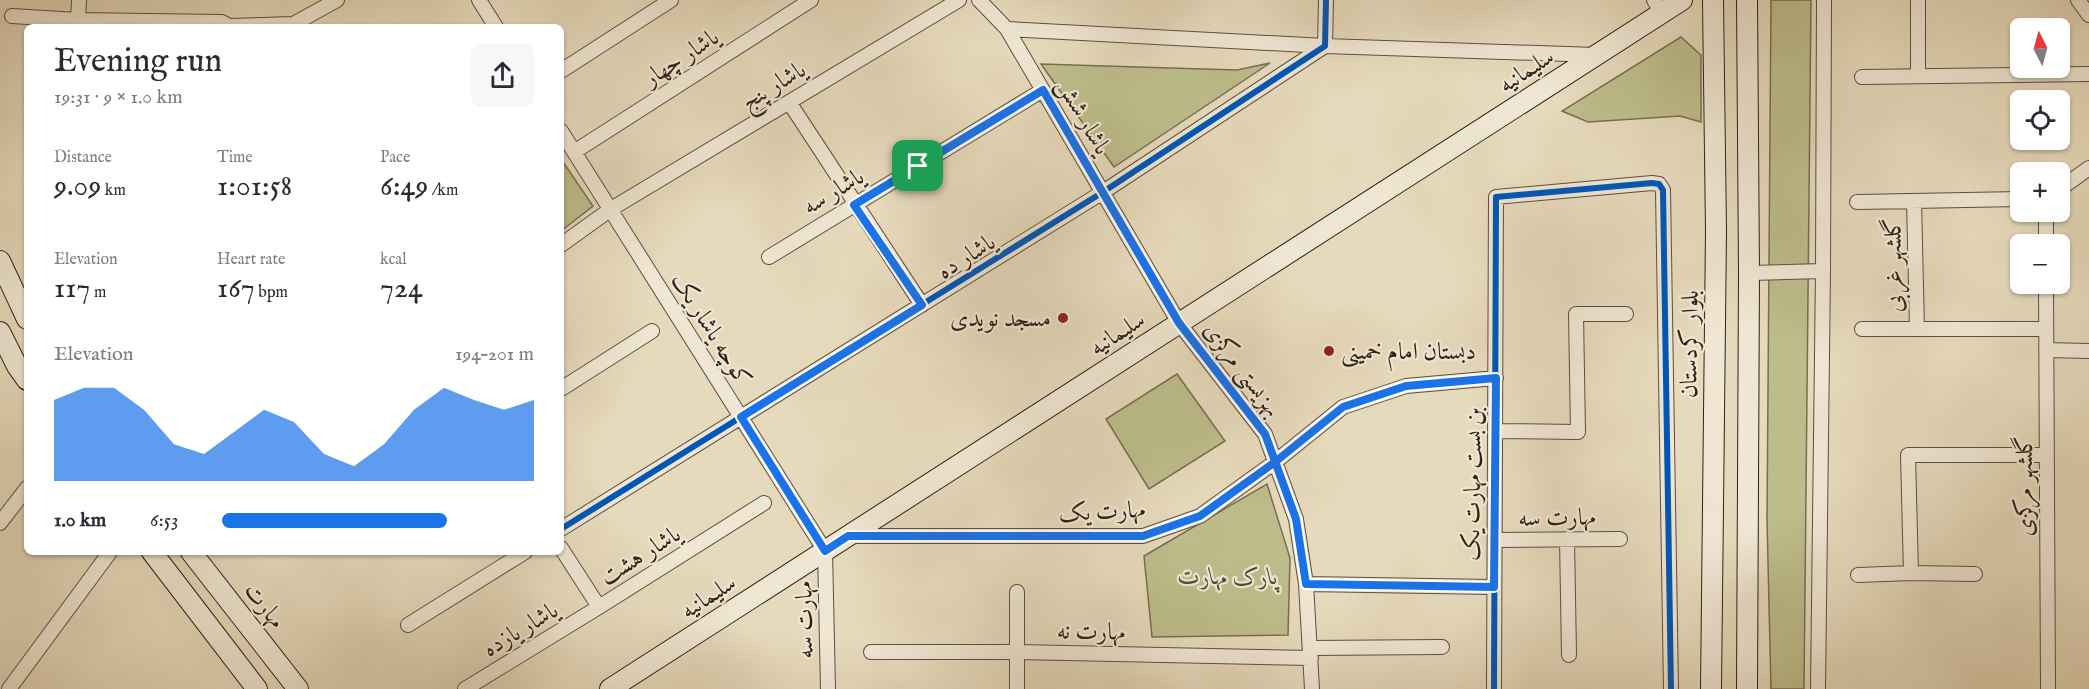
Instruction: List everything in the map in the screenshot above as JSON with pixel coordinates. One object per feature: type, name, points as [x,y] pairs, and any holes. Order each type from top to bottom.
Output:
[{"type":"main road","name":"سلیمانیه","points":[[610,689],[1596,55],[1658,7],[1682,0]]},
{"type":"main road","name":"بلوار کردستان","points":[[1711,689],[1716,243],[1713,0]]},
{"type":"main road","points":[[1747,0],[1749,273],[1747,689]]},
{"type":"main road","points":[[0,261],[24,313]]},
{"type":"main road","points":[[0,332],[24,376]]},
{"type":"main road","points":[[154,555],[257,689]]},
{"type":"main road","name":"مهارت","points":[[193,555],[297,689]]},
{"type":"street","points":[[78,20],[79,0]]},
{"type":"street","points":[[295,24],[337,0]]},
{"type":"street","points":[[479,0],[494,24]]},
{"type":"street","points":[[564,69],[671,0]]},
{"type":"street","name":"یاشار چهار","points":[[574,152],[811,0]]},
{"type":"street","name":"یاشار پنج","points":[[611,209],[959,0]]},
{"type":"street","name":"یاشار شش","points":[[979,0],[1007,29],[1179,323]]},
{"type":"street","points":[[1325,45],[1326,0]]},
{"type":"street","points":[[1818,689],[1824,0]]},
{"type":"street","points":[[1918,0],[1918,76]]},
{"type":"street","points":[[2078,0],[2089,15]]},
{"type":"street","points":[[12,16],[78,20],[222,22],[226,24]]},
{"type":"street","points":[[1007,29],[1325,45],[1596,55]]},
{"type":"street","name":"یاشار ده","points":[[564,527],[1103,192],[1325,45]]},
{"type":"street","points":[[1862,77],[2089,74]]},
{"type":"street","name":"یاشار سه","points":[[769,257],[1043,90]]},
{"type":"street","points":[[789,102],[854,205],[922,305]]},
{"type":"street","name":"کوچه یاشار یک","points":[[564,136],[825,551]]},
{"type":"street","points":[[2070,182],[2089,168]]},
{"type":"street","name":"بن بست مهارت یک","points":[[1494,689],[1497,196],[1629,184],[1659,184],[1663,190],[1671,689]]},
{"type":"street","points":[[1857,202],[2010,199]]},
{"type":"street","name":"گلشهر غربی","points":[[1914,201],[1917,329]]},
{"type":"street","points":[[564,243],[611,209]]},
{"type":"street","points":[[1749,273],[1823,271]]},
{"type":"street","name":"گلشهر مرکزی","points":[[2046,294],[2048,689]]},
{"type":"street","points":[[1496,431],[1578,432],[1576,314],[1626,314]]},
{"type":"street","name":"بهزیستی مرکزی","points":[[1179,323],[1265,434],[1296,519],[1306,584],[1312,689]]},
{"type":"street","points":[[1862,329],[2046,329]]},
{"type":"street","points":[[564,387],[652,331]]},
{"type":"street","points":[[2046,350],[2089,351]]},
{"type":"street","name":"مهارت یک","points":[[848,536],[1143,536],[1200,516],[1275,462],[1343,407],[1406,386],[1496,378]]},
{"type":"street","points":[[1911,573],[1908,454],[2047,455]]},
{"type":"street","points":[[0,523],[24,492]]},
{"type":"street","name":"یاشار هشت","points":[[564,553],[599,607],[764,503]]},
{"type":"street","points":[[1567,539],[1569,655]]},
{"type":"street","name":"مهارت سه","points":[[1495,540],[1620,539]]},
{"type":"street","name":"مهارت سه","points":[[825,551],[828,689]]},
{"type":"street","points":[[9,689],[108,555]]},
{"type":"street","points":[[408,625],[520,555]]},
{"type":"street","points":[[1858,575],[1975,574]]},
{"type":"street","points":[[1306,584],[1494,587]]},
{"type":"street","points":[[1017,592],[1017,689]]},
{"type":"street","name":"یاشار یازده","points":[[465,689],[599,607]]},
{"type":"street","name":"مهارت نه","points":[[871,651],[1311,653],[1442,647]]},
{"type":"green space","points":[[1771,0],[1811,0],[1804,689],[1771,689],[1767,520]]},
{"type":"green space","points":[[1681,37],[1701,55],[1701,122],[1680,116],[1588,122],[1562,111]]},
{"type":"green space","points":[[1270,63],[1114,167],[1041,64],[1237,70]]},
{"type":"green space","points":[[564,163],[593,206],[564,229]]},
{"type":"green space","points":[[1177,374],[1225,441],[1149,489],[1106,419]]},
{"type":"green space","name":"پارک مهارت","points":[[1267,484],[1290,558],[1288,635],[1152,637],[1144,556]]},
{"type":"cycle path","points":[[564,527],[1103,192],[1325,46],[1326,0]]},
{"type":"cycle path","points":[[1494,689],[1496,197],[1652,183],[1659,184],[1663,190],[1671,689]]},
{"type":"place","name":"مسجد نویدی","points":[[1063,318]]},
{"type":"place","name":"دبستان امام خمینی","points":[[1329,351]]},
{"type":"route","points":[[918,166],[854,205],[922,305],[741,417],[825,551],[848,536],[1143,536],[1200,516],[1275,462],[1343,407],[1406,386],[1496,378],[1494,587],[1306,584],[1296,519],[1275,462],[1265,434],[1179,323],[1043,90],[918,166]]}]
